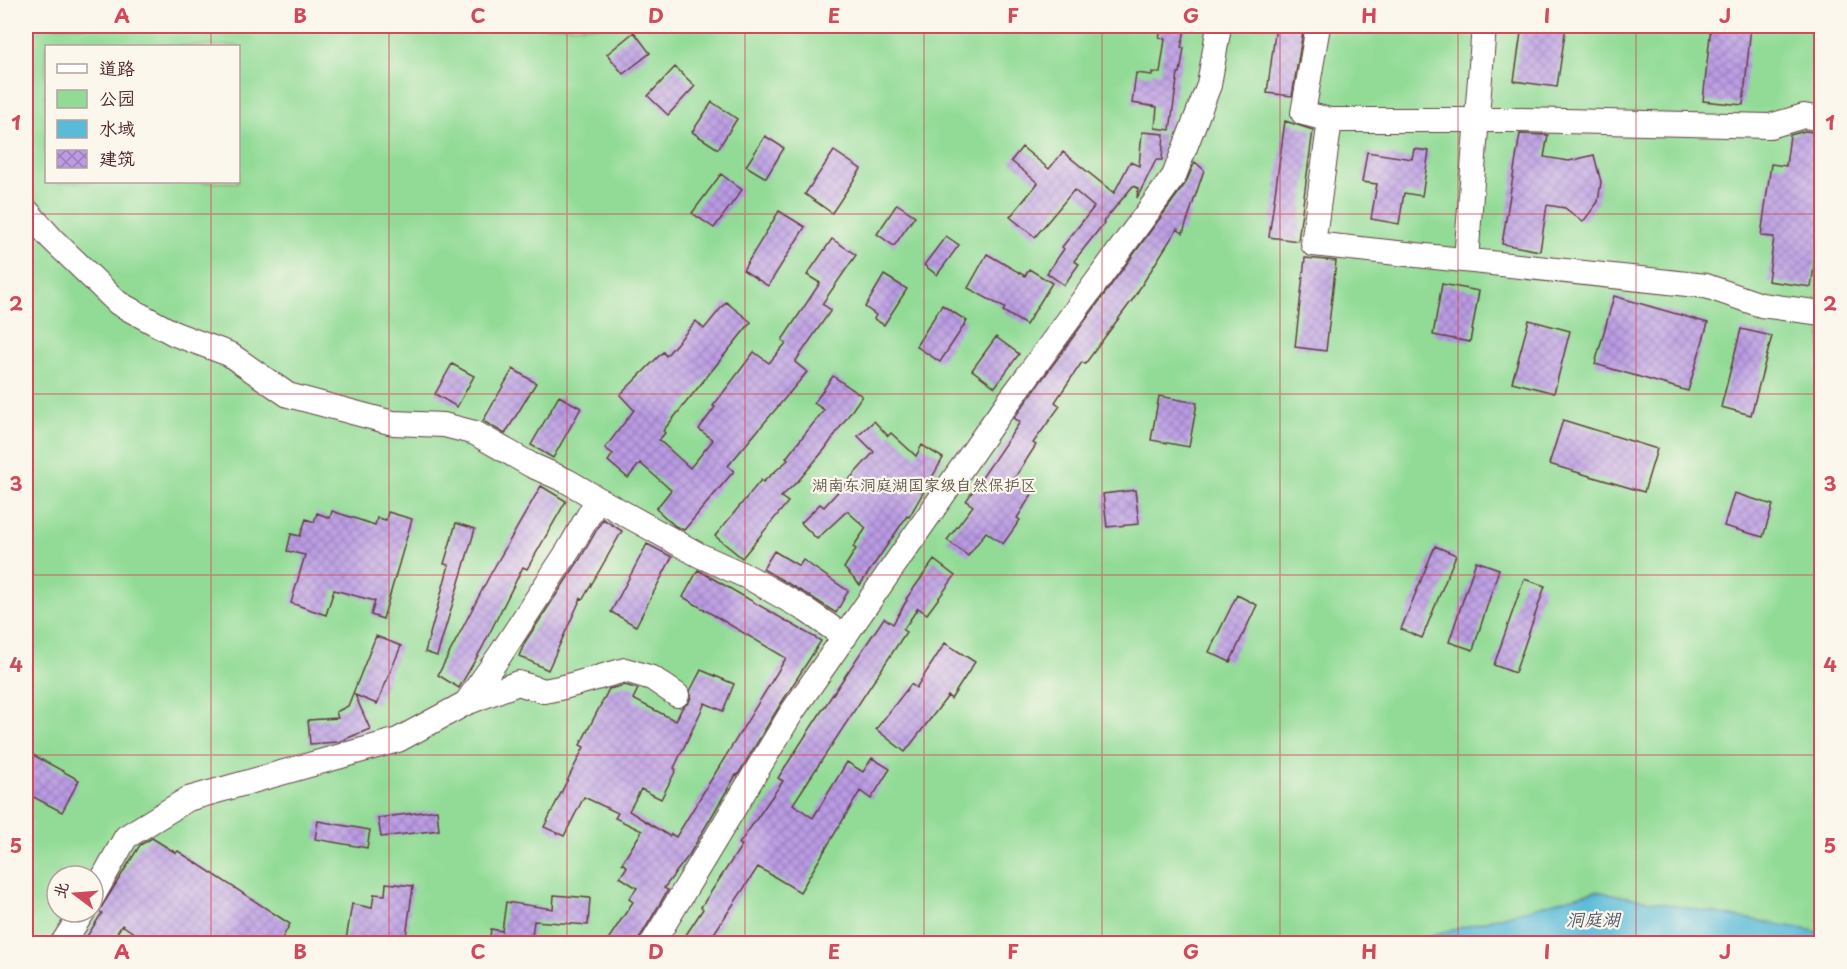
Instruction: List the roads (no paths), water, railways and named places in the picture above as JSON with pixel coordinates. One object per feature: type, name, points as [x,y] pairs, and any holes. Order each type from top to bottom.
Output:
[{"type":"street","points":[[652,944],[792,712],[993,423],[1174,176],[1209,86],[1219,26]]},
{"type":"street","points":[[1318,26],[1303,113],[1330,120],[1477,120],[1770,126],[1804,116],[1821,119]]},
{"type":"street","points":[[1466,260],[1484,26]]},
{"type":"street","points":[[1330,120],[1313,244],[1706,286],[1761,305],[1821,313]]},
{"type":"street","points":[[26,210],[52,239],[118,303],[175,334],[229,354],[288,395],[393,423],[444,426],[475,433],[531,465],[567,481],[699,555],[750,578],[806,610],[845,637]]},
{"type":"street","points":[[466,703],[568,551],[598,499]]},
{"type":"street","points":[[105,875],[126,837],[189,799],[398,740],[466,703],[518,683],[544,690],[564,687],[625,670],[652,678],[677,695]]},
{"type":"street","points":[[62,944],[75,924]]},
{"type":"water","name":"洞庭湖","points":[[1595,891],[1810,930],[1821,933],[1821,943],[1405,943]]},
{"type":"park label","name":"湖南东洞庭湖国家级自然保护区","points":[[924,484]]}]
